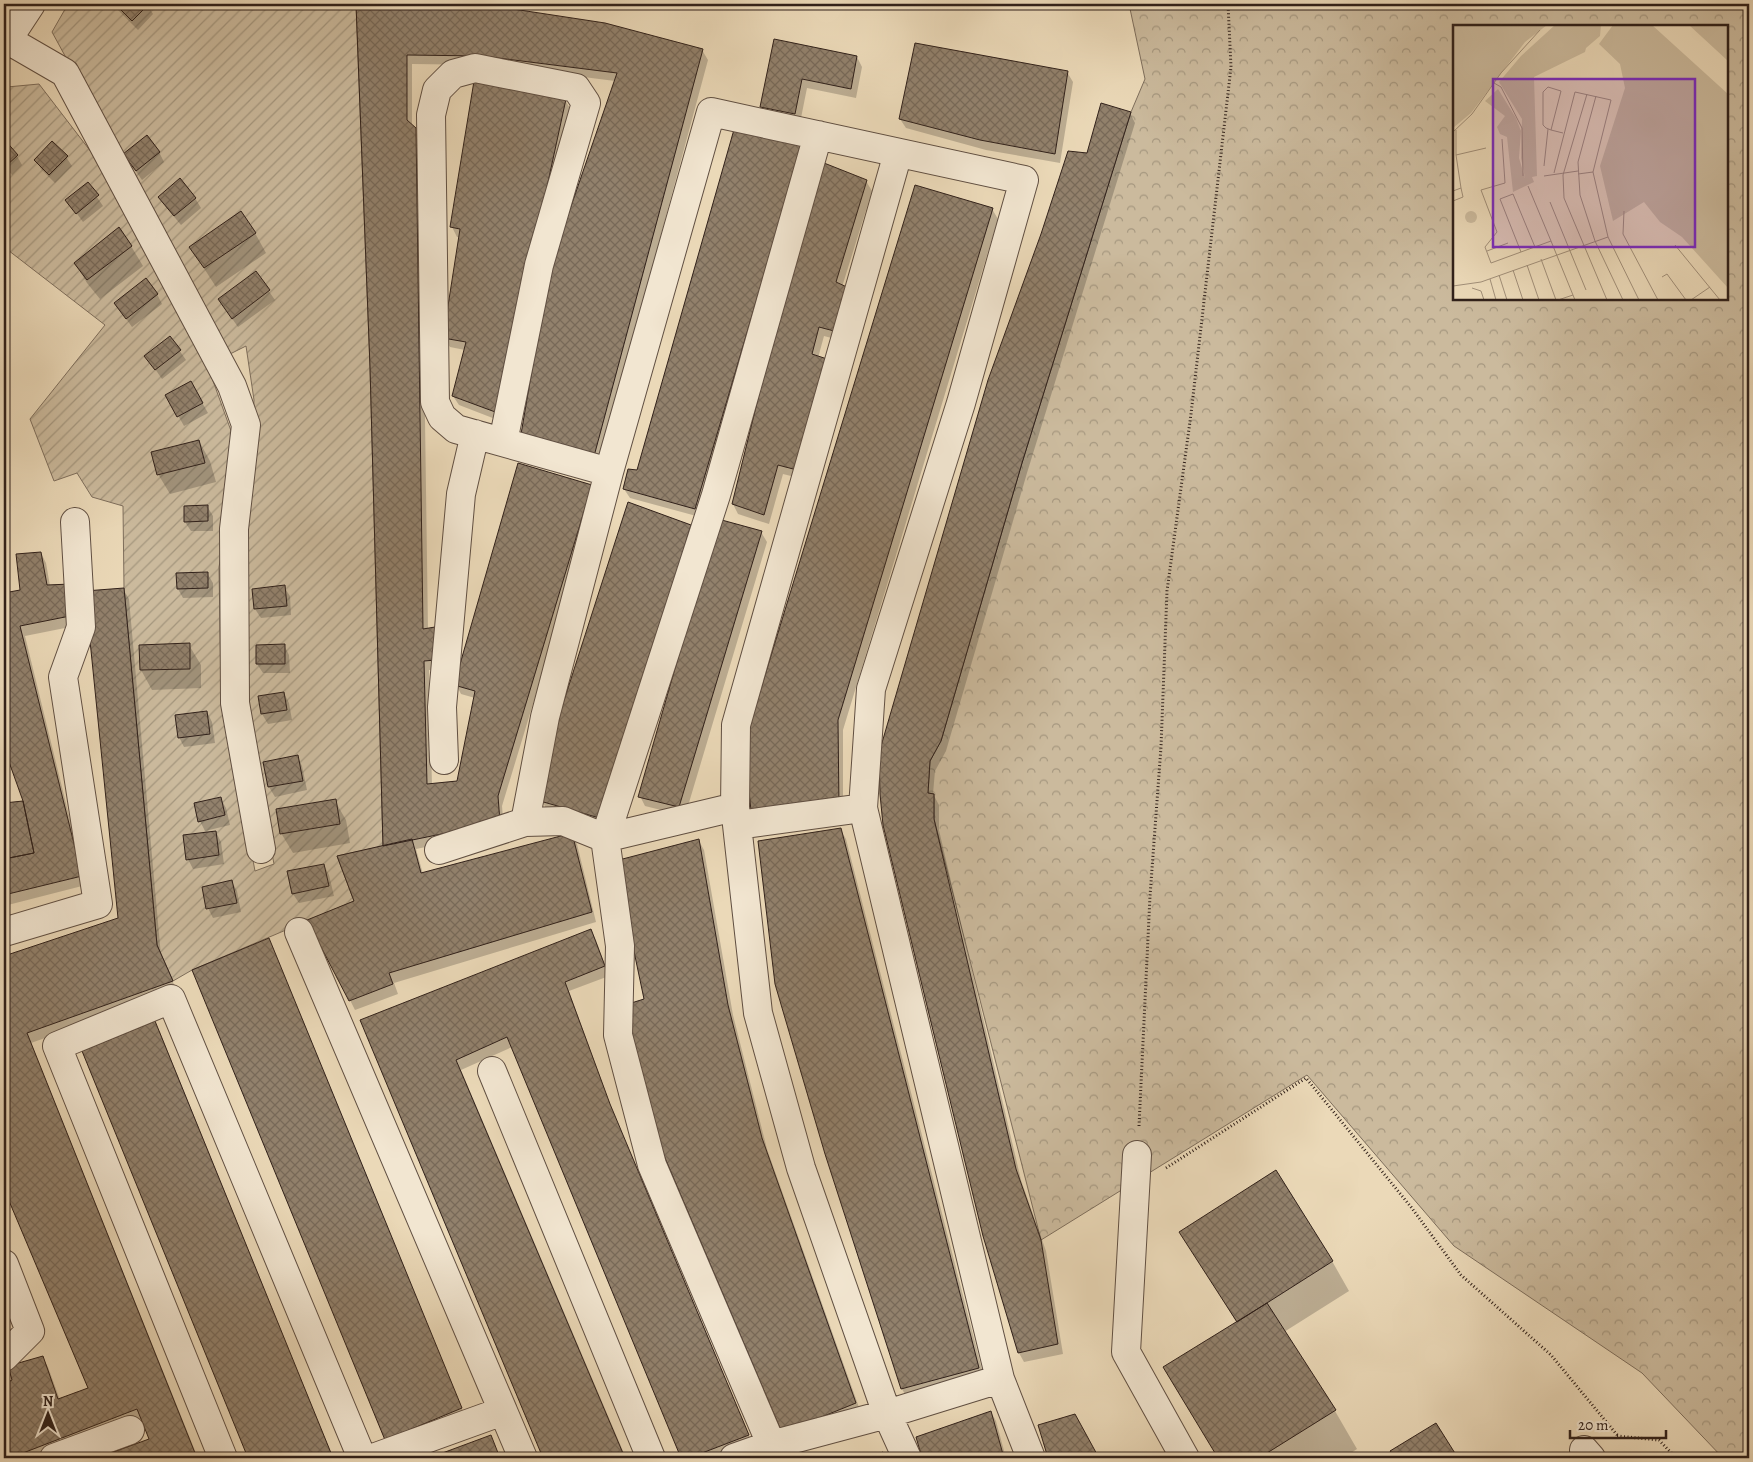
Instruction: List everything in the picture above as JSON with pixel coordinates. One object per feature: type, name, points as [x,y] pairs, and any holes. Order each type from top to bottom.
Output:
[{"type":"lane","points":[[31,4],[6,43],[65,73],[232,386],[246,425],[234,529],[235,703],[261,849]]},
{"type":"lane","points":[[503,442],[539,265],[586,103],[576,88],[475,68],[453,74],[437,90],[431,115],[434,402],[442,417],[456,429],[609,472]]},
{"type":"lane","points":[[525,822],[545,716],[609,472],[711,112],[1024,180],[961,403],[872,689],[863,808],[1000,1379],[1031,1458]]},
{"type":"lane","points":[[774,1451],[652,1165],[618,1035],[620,946],[605,838],[716,495],[818,135]]},
{"type":"lane","points":[[898,153],[736,725],[736,816],[758,1013],[801,1168],[887,1414],[907,1458]]},
{"type":"lane","points":[[444,760],[442,707],[461,494],[475,434]]},
{"type":"lane","points":[[4,932],[98,904],[63,677],[81,627],[75,522]]},
{"type":"lane","points":[[438,850],[525,822],[563,821],[605,838],[736,816],[863,808]]},
{"type":"lane","points":[[299,932],[522,1458]]},
{"type":"lane","points":[[222,1458],[57,1046],[171,999],[362,1458]]},
{"type":"lane","points":[[492,1071],[651,1458]]},
{"type":"lane","points":[[1137,1155],[1126,1352],[1185,1458]]},
{"type":"lane","points":[[4,1264],[30,1330],[4,1357]]},
{"type":"lane","points":[[734,1458],[774,1451],[1000,1379]]},
{"type":"lane","points":[[373,1458],[503,1411]]},
{"type":"lane","points":[[54,1458],[130,1430]]},
{"type":"path","points":[[1137,1155],[1150,896],[1161,747],[1167,591],[1191,414],[1231,67],[1228,4]]},
{"type":"path","points":[[1135,1188],[1306,1078],[1411,1207],[1461,1274],[1551,1354],[1618,1436]]},
{"type":"path","points":[[1588,1454],[1618,1436],[1659,1440],[1676,1458]]},
{"type":"green space","points":[[68,4],[356,4],[370,367],[383,846],[337,856],[354,901],[192,970],[173,981],[157,945],[124,588],[123,506],[92,497],[77,473],[54,481],[30,419],[105,325],[4,247],[4,92],[7,87],[39,84],[108,174],[199,342],[239,453],[219,567],[221,691],[255,871],[274,864],[241,693],[254,400],[246,346],[228,355],[52,32]]},
{"type":"green space","points":[[1129,4],[1749,4],[1749,1458],[1723,1458],[1642,1373],[1454,1246],[1307,1075],[1041,1240],[934,819],[934,794],[928,793],[930,761],[941,741],[1022,463],[1131,112],[1145,79]]},
{"type":"building","points":[[115,4],[149,4],[132,21]]},
{"type":"building","points":[[356,4],[500,4],[500,7],[605,23],[703,49],[593,460],[520,440],[549,270],[617,73],[482,56],[407,55],[407,120],[416,128],[423,629],[435,627],[436,660],[424,661],[427,784],[457,781],[475,691],[454,685],[518,463],[592,485],[498,796],[500,822],[383,846],[370,367]]},
{"type":"building","points":[[774,39],[857,56],[851,89],[802,79],[795,114],[760,107]]},
{"type":"building","points":[[915,43],[1068,71],[1055,154],[980,140],[899,119]]},
{"type":"building","points":[[474,81],[566,99],[498,413],[452,396],[466,342],[443,338],[460,229],[450,227]]},
{"type":"building","points":[[1101,103],[1131,112],[1022,463],[941,741],[930,761],[928,793],[934,794],[934,819],[1016,1169],[1041,1240],[1058,1344],[1018,1353],[983,1236],[883,825],[879,753],[988,380],[1041,234],[1068,151],[1087,153]]},
{"type":"building","points":[[735,126],[802,146],[695,509],[623,489],[628,469],[637,470]]},
{"type":"building","points":[[147,135],[160,152],[136,171],[123,154]]},
{"type":"building","points":[[4,139],[18,155],[6,166],[4,164]]},
{"type":"building","points":[[52,141],[68,156],[49,175],[34,160]]},
{"type":"building","points":[[824,163],[867,180],[836,282],[849,288],[834,331],[819,327],[812,354],[833,361],[797,470],[778,465],[764,515],[732,504],[773,338]]},
{"type":"building","points":[[180,178],[196,198],[174,216],[158,197]]},
{"type":"building","points":[[88,182],[99,195],[76,214],[65,200]]},
{"type":"building","points":[[915,185],[993,208],[838,720],[839,808],[752,820],[744,744]]},
{"type":"building","points":[[241,211],[256,233],[204,268],[189,247]]},
{"type":"building","points":[[119,227],[132,246],[87,280],[74,263]]},
{"type":"building","points":[[256,271],[270,290],[232,319],[218,299]]},
{"type":"building","points":[[146,278],[158,294],[126,319],[114,303]]},
{"type":"building","points":[[170,336],[181,350],[155,370],[144,356]]},
{"type":"building","points":[[191,381],[203,403],[177,417],[165,395]]},
{"type":"building","points":[[199,440],[205,463],[157,475],[151,452]]},
{"type":"building","points":[[628,502],[691,525],[603,819],[540,801],[559,716]]},
{"type":"building","points":[[208,505],[208,521],[184,522],[184,506]]},
{"type":"building","points":[[718,519],[762,531],[679,807],[638,797]]},
{"type":"building","points":[[41,552],[47,585],[71,584],[75,615],[20,626],[82,876],[4,895],[4,859],[34,853],[23,801],[4,748],[4,593],[20,590],[16,554]]},
{"type":"building","points":[[208,572],[208,588],[177,589],[176,573]]},
{"type":"building","points":[[285,585],[287,606],[254,609],[252,589]]},
{"type":"building","points":[[124,588],[157,945],[173,981],[27,1033],[197,1458],[97,1458],[149,1439],[137,1409],[10,1458],[4,1458],[4,1384],[12,1380],[8,1366],[43,1356],[58,1399],[88,1388],[4,1189],[4,956],[118,918],[85,591]]},
{"type":"building","points":[[190,643],[190,669],[140,670],[139,645]]},
{"type":"building","points":[[285,644],[285,664],[256,664],[256,645]]},
{"type":"building","points":[[284,692],[287,710],[261,714],[258,696]]},
{"type":"building","points":[[207,711],[210,734],[178,738],[175,715]]},
{"type":"building","points":[[298,755],[303,781],[268,787],[263,762]]},
{"type":"building","points":[[221,797],[225,815],[198,822],[194,803]]},
{"type":"building","points":[[336,799],[340,824],[280,834],[276,809]]},
{"type":"building","points":[[23,801],[34,853],[4,859],[4,803]]},
{"type":"building","points":[[841,828],[979,1368],[901,1389],[825,1154],[775,984],[758,841]]},
{"type":"building","points":[[216,831],[219,855],[186,860],[183,835]]},
{"type":"building","points":[[572,833],[592,912],[389,973],[393,984],[349,1001],[307,920],[354,901],[337,856],[412,839],[421,873]]},
{"type":"building","points":[[699,839],[728,1005],[762,1138],[856,1403],[782,1433],[648,1118],[625,1005],[644,999],[615,861]]},
{"type":"building","points":[[324,864],[329,886],[292,894],[287,871]]},
{"type":"building","points":[[232,880],[237,903],[206,909],[202,887]]},
{"type":"building","points":[[591,929],[605,966],[565,982],[610,1104],[749,1435],[689,1458],[681,1458],[507,1037],[456,1060],[625,1458],[543,1458],[360,1020]]},
{"type":"building","points":[[269,938],[462,1408],[385,1440],[192,970]]},
{"type":"building","points":[[155,1021],[331,1453],[317,1458],[248,1458],[82,1051]]},
{"type":"building","points":[[1276,1170],[1333,1261],[1237,1322],[1179,1232]]},
{"type":"building","points":[[1267,1303],[1336,1410],[1259,1458],[1218,1458],[1163,1367]]},
{"type":"building","points":[[991,1411],[1004,1458],[922,1458],[916,1437]]},
{"type":"building","points":[[1075,1414],[1099,1458],[1048,1458],[1038,1425]]},
{"type":"building","points":[[1436,1423],[1458,1458],[1395,1458],[1390,1451]]},
{"type":"building","points":[[491,1435],[500,1458],[429,1458]]},
{"type":"building","points":[[883,1452],[886,1458],[866,1458]]}]
